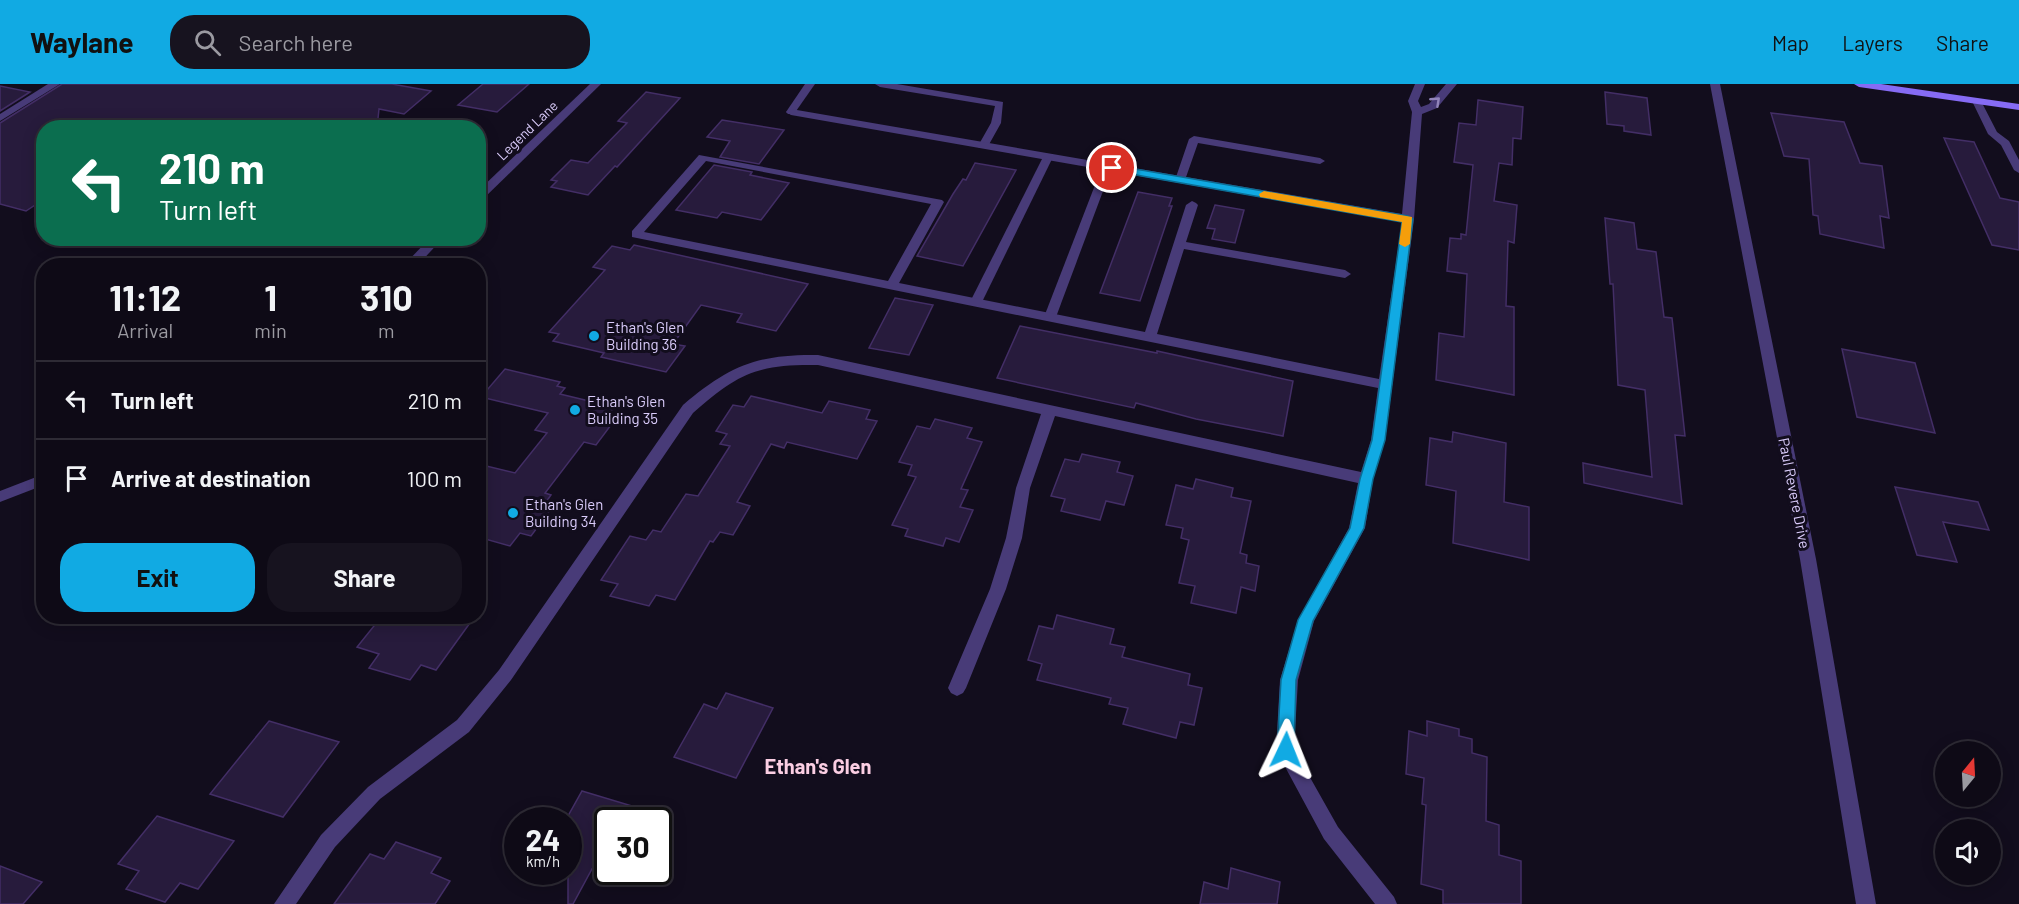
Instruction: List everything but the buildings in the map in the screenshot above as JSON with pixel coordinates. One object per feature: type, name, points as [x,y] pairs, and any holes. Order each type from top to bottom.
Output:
[{"type":"main road","points":[[1865,84],[2019,108]]},
{"type":"street","name":"Legend Lane","points":[[486,190],[596,84]]},
{"type":"street","points":[[1387,904],[1331,833],[1286,750],[1288,680],[1306,620],[1357,528],[1366,479],[1378,440],[1408,219],[1417,112],[1413,100],[1420,84]]},
{"type":"street","points":[[1417,112],[1433,106],[1452,84]]},
{"type":"street","name":"Paul Revere Drive","points":[[1715,84],[1808,559],[1866,904]]},
{"type":"street","points":[[791,112],[1408,219]]},
{"type":"street","points":[[892,285],[938,202],[703,157],[636,234],[1386,385]]},
{"type":"street","points":[[1150,337],[1192,204]]},
{"type":"street","points":[[1179,244],[1345,274]]},
{"type":"street","points":[[417,258],[429,246]]},
{"type":"street","points":[[284,904],[328,841],[374,793],[463,726],[506,675],[688,410],[712,388],[744,370],[780,360],[818,360],[1366,479]]},
{"type":"street","points":[[957,688],[998,589],[1014,537],[1023,488],[1050,409]]},
{"type":"lane","points":[[791,112],[810,84]]},
{"type":"lane","points":[[880,84],[1000,104],[996,123],[983,146]]},
{"type":"lane","points":[[0,118],[50,85]]},
{"type":"lane","points":[[1977,101],[1993,134],[2005,143],[2019,170]]},
{"type":"lane","points":[[1180,180],[1194,139],[1320,161]]},
{"type":"lane","points":[[976,302],[1048,157]]},
{"type":"lane","points":[[1050,317],[1107,167]]},
{"type":"lane","points":[[0,497],[36,482]]},
{"type":"slow traffic","points":[[1264,194],[1408,219],[1405,244]]},
{"type":"place","name":"Ethan's Glen Building 36","points":[[594,336]]},
{"type":"place","name":"Ethan's Glen Building 35","points":[[575,410]]},
{"type":"place","name":"Ethan's Glen Building 34","points":[[513,513]]},
{"type":"district","name":"Ethan's Glen","points":[[818,766]]},
{"type":"route","points":[[1112,168],[1408,219],[1378,440],[1366,479],[1357,528],[1306,620],[1288,680],[1286,750]]}]
